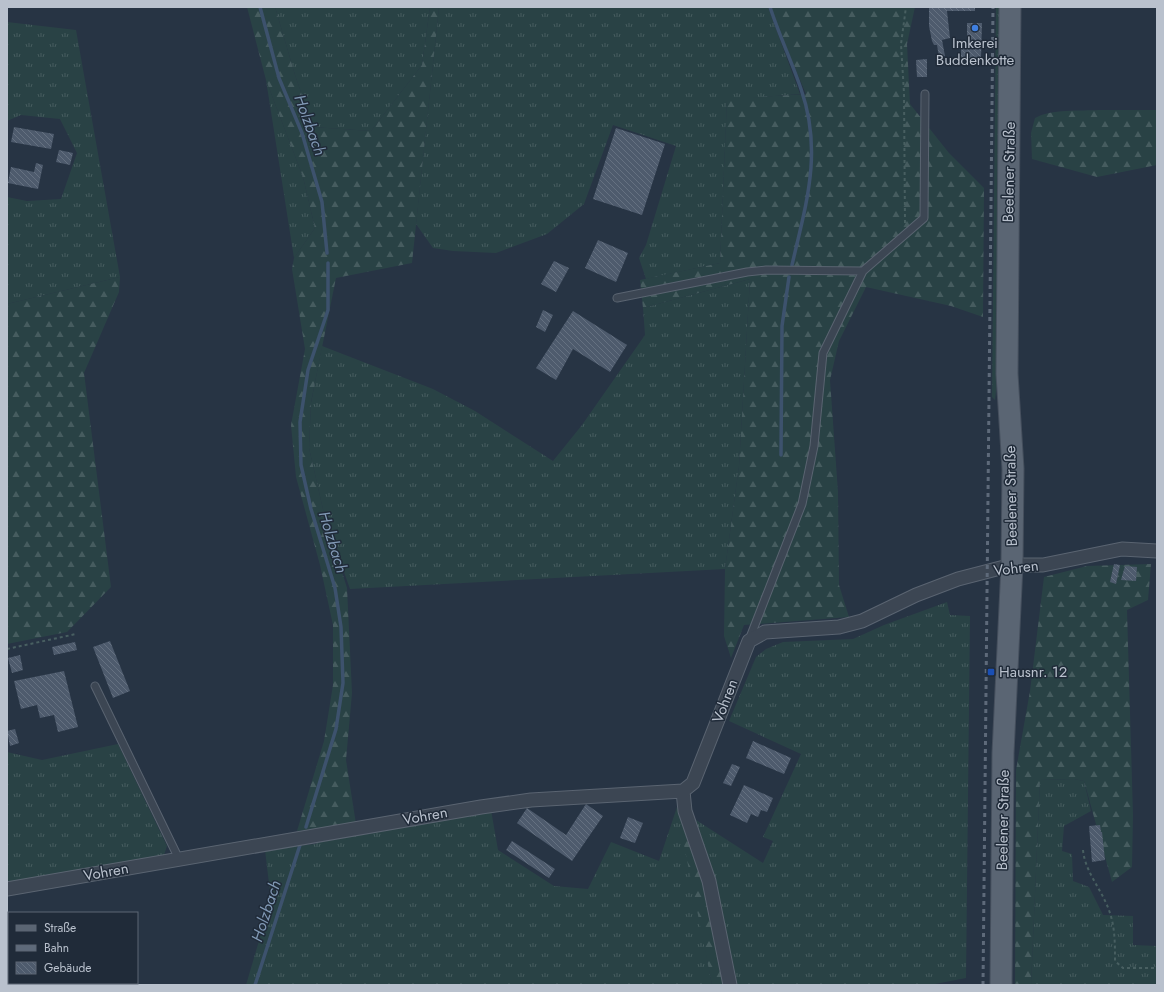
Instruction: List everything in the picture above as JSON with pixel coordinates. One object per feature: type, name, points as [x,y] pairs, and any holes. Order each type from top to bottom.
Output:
[{"type":"main road","name":"Beelener Straße","points":[[1001,985],[1003,753],[1012,565],[1013,469],[1007,374],[1010,7]]},
{"type":"street","name":"Vohren","points":[[7,889],[480,807],[530,800],[683,791],[693,783],[749,642],[765,632],[839,627],[862,620],[916,595],[958,579],[1012,565],[1043,565],[1122,549],[1157,551]]},
{"type":"street","points":[[683,791],[685,811],[709,881],[730,985]]},
{"type":"lane","points":[[617,298],[747,272],[766,270],[863,271],[924,218],[925,94]]},
{"type":"lane","name":"Vohren","points":[[749,642],[802,504],[809,477],[824,353],[863,271]]},
{"type":"lane","points":[[758,618],[760,627],[765,632]]},
{"type":"lane","points":[[95,686],[179,859]]},
{"type":"path","points":[[905,234],[904,93],[901,44],[906,7]]},
{"type":"path","points":[[7,649],[76,634]]},
{"type":"path","points":[[1083,850],[1084,862],[1106,903],[1114,923],[1116,961],[1123,968],[1157,968]]},
{"type":"green space","points":[[247,7],[275,7],[295,75],[313,127],[371,131],[422,65],[430,7],[439,7],[412,263],[336,278],[311,402],[309,448],[325,518],[347,588],[352,693],[346,760],[356,824],[297,831],[324,741],[333,685],[333,625],[320,565],[296,477],[291,425],[305,349],[292,269],[294,258],[315,228],[303,177],[266,80]]},
{"type":"green space","points":[[275,7],[430,7],[422,65],[371,131],[313,127],[295,75]]},
{"type":"green space","points":[[439,7],[768,7],[800,94],[727,100],[720,263],[646,279],[639,258],[646,245],[676,146],[613,125],[584,204],[547,234],[496,253],[453,251],[433,248],[416,224]]},
{"type":"green space","points":[[769,7],[915,7],[907,44],[910,104],[949,153],[984,188],[983,317],[951,306],[866,287],[839,341],[830,380],[838,492],[839,585],[849,617],[744,625],[731,658],[724,636],[725,569],[739,466],[750,279],[643,308],[640,280],[720,263],[727,99],[806,94]]},
{"type":"green space","points":[[996,7],[1001,7],[998,375],[995,400],[992,397]]},
{"type":"green space","points":[[7,22],[76,30],[120,277],[7,304],[7,197],[27,201],[61,199],[77,153],[60,119],[21,115],[7,121]]},
{"type":"green space","points":[[266,80],[303,177],[315,228],[294,258]]},
{"type":"green space","points":[[1157,110],[1157,165],[1097,177],[1032,159],[1031,133],[1035,118],[1057,112]]},
{"type":"green space","points":[[120,277],[119,292],[84,373],[111,587],[67,632],[7,644],[7,304]]},
{"type":"green space","points":[[750,279],[739,466],[725,569],[350,589],[325,518],[309,448],[311,403],[322,346],[433,389],[475,411],[553,461],[582,425],[645,335],[643,308]]},
{"type":"green space","points":[[1151,564],[1148,600],[1127,610],[1133,815],[1132,867],[1112,882],[1084,781],[1074,779],[1040,780],[1031,985],[1015,985],[1016,770],[1030,691],[1044,577],[1087,566]]},
{"type":"green space","points":[[947,602],[950,615],[970,616],[966,978],[930,985],[736,985],[714,882],[696,820],[763,863],[773,841],[763,837],[801,754],[729,721],[756,657],[766,649],[783,642],[853,639],[884,625]]},
{"type":"green space","points":[[118,744],[167,846],[164,855],[7,883],[7,752],[42,760]]},
{"type":"green space","points":[[1074,779],[1084,781],[1091,811],[1064,826],[1062,851],[1072,854],[1073,881],[1089,887],[1103,915],[1133,916],[1133,945],[1157,946],[1157,985],[1031,985],[1040,780]]},
{"type":"green space","points":[[678,804],[712,985],[246,985],[271,900],[265,850],[315,844],[327,838],[491,810],[498,850],[554,886],[588,889],[611,842],[659,861]]},
{"type":"green space","points":[[685,822],[705,880],[726,985],[712,985],[680,825]]},
{"type":"building","points":[[929,7],[975,7],[975,11],[947,11],[950,38],[942,40],[945,56],[939,57],[937,45],[934,45],[932,41],[929,26]]},
{"type":"building","points":[[967,23],[982,23],[981,59],[961,59],[961,47],[967,47]]},
{"type":"building","points":[[927,59],[927,77],[917,77],[916,60]]},
{"type":"building","points":[[14,127],[54,134],[51,149],[11,142]]},
{"type":"building","points":[[616,128],[665,144],[642,215],[593,199]]},
{"type":"building","points":[[59,150],[73,153],[70,165],[56,162]]},
{"type":"building","points":[[36,163],[43,165],[38,189],[8,183],[11,167],[34,172]]},
{"type":"building","points":[[598,240],[628,253],[616,282],[585,268]]},
{"type":"building","points":[[554,261],[569,268],[556,292],[541,284]]},
{"type":"building","points":[[543,310],[553,315],[545,332],[536,327]]},
{"type":"building","points":[[573,311],[627,345],[610,372],[573,349],[556,380],[536,368]]},
{"type":"building","points":[[1114,564],[1120,565],[1116,584],[1110,582]]},
{"type":"building","points":[[1125,566],[1137,567],[1136,581],[1121,580]]},
{"type":"building","points":[[110,641],[130,691],[113,698],[93,647]]},
{"type":"building","points":[[75,642],[77,650],[54,655],[52,647]]},
{"type":"building","points":[[20,655],[23,670],[12,673],[8,658]]},
{"type":"building","points":[[64,671],[78,727],[58,732],[54,715],[40,718],[37,705],[21,709],[14,681]]},
{"type":"building","points":[[15,729],[19,743],[10,746],[7,731]]},
{"type":"building","points":[[753,741],[791,758],[784,774],[746,758]]},
{"type":"building","points":[[732,764],[740,767],[731,786],[723,783]]},
{"type":"building","points":[[744,785],[773,798],[767,812],[761,810],[758,817],[751,814],[747,823],[730,815]]},
{"type":"building","points":[[586,804],[603,816],[572,861],[517,823],[527,808],[566,835]]},
{"type":"building","points":[[628,817],[643,823],[635,843],[620,838]]},
{"type":"building","points":[[1100,825],[1105,860],[1092,862],[1089,826]]},
{"type":"building","points":[[512,841],[555,869],[549,878],[506,850]]},
{"type":"waterway","name":"Holzbach","points":[[260,7],[279,78],[302,133],[322,202],[327,253]]},
{"type":"waterway","points":[[770,7],[801,89],[808,112],[811,134],[812,156],[807,199],[792,265]]},
{"type":"waterway","name":"Holzbach","points":[[306,827],[336,729],[343,683],[341,627],[335,588],[311,509],[301,465],[300,422],[308,370],[328,310],[328,263]]},
{"type":"waterway","points":[[781,455],[782,326],[789,277]]},
{"type":"waterway","name":"Holzbach","points":[[255,985],[300,845]]},
{"type":"railway","points":[[983,985],[993,7]]},
{"type":"place","name":"Imkerei Buddenkotte","points":[[975,28]]},
{"type":"place","name":"Hausnr. 12","points":[[991,672]]}]
